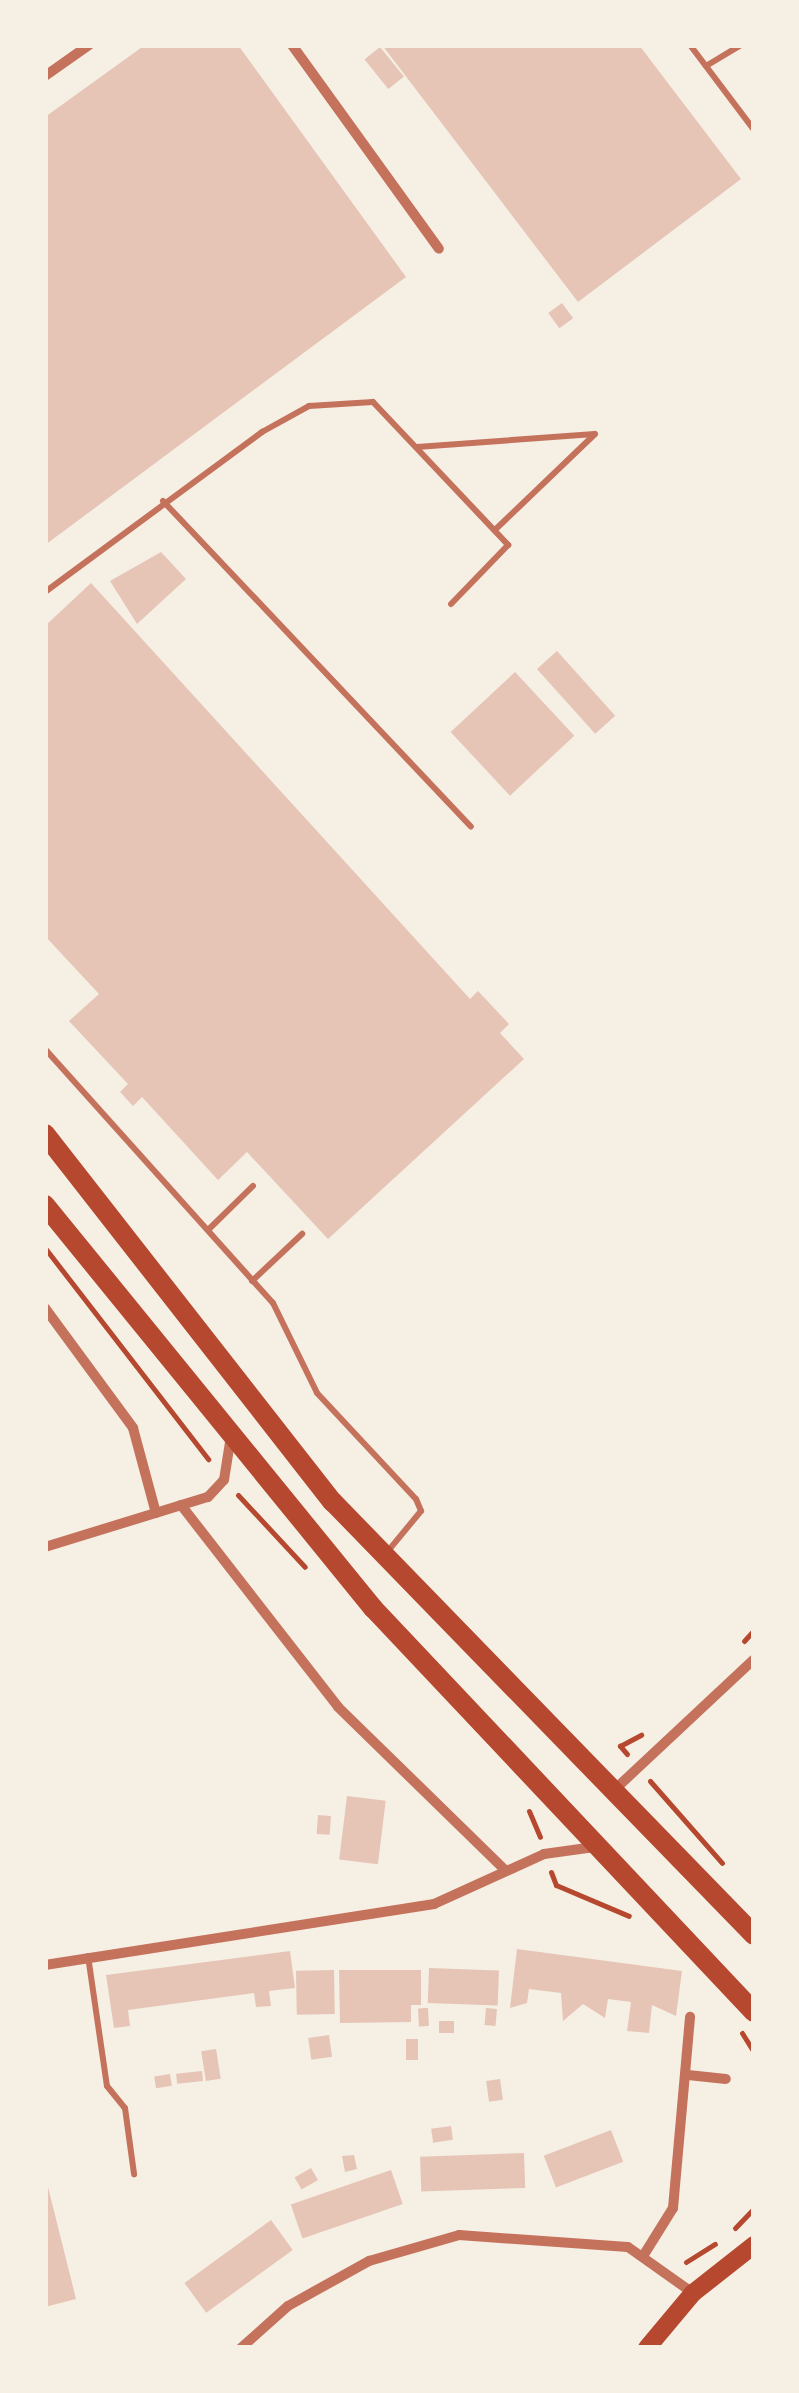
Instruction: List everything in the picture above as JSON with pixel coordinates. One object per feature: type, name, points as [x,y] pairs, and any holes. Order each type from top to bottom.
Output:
[{"type":"main road","points":[[45,1134],[274,1433],[384,1556],[610,1794],[754,1935]]},
{"type":"main road","points":[[45,1205],[230,1442],[596,1847],[754,2012]]},
{"type":"main road","points":[[646,2348],[692,2293],[754,2245]]},
{"type":"street","points":[[45,76],[89,45]]},
{"type":"street","points":[[292,45],[438,249]]},
{"type":"street","points":[[45,1308],[133,1428],[156,1513]]},
{"type":"street","points":[[45,1547],[181,1505],[224,1480],[230,1442]]},
{"type":"street","points":[[181,1505],[338,1707],[506,1870]]},
{"type":"street","points":[[610,1794],[754,1658]]},
{"type":"street","points":[[45,1965],[88,1954],[434,1904],[506,1870],[596,1847]]},
{"type":"street","points":[[645,2254],[673,2208],[688,2075],[690,2017]]},
{"type":"street","points":[[688,2075],[726,2078]]},
{"type":"street","points":[[241,2348],[288,2306],[370,2260],[458,2235],[645,2254],[692,2293]]},
{"type":"lane","points":[[690,45],[754,130]]},
{"type":"lane","points":[[706,66],[741,45]]},
{"type":"lane","points":[[45,592],[163,501],[310,406],[373,402],[508,545],[450,604]]},
{"type":"lane","points":[[416,448],[595,434],[494,530]]},
{"type":"lane","points":[[163,501],[471,827]]},
{"type":"lane","points":[[45,1049],[252,1281],[317,1392],[416,1500],[422,1511],[384,1556]]},
{"type":"lane","points":[[208,1230],[253,1186]]},
{"type":"lane","points":[[252,1281],[302,1234]]},
{"type":"lane","points":[[88,1954],[108,2086],[125,2108],[134,2174]]},
{"type":"path","points":[[45,1248],[214,1467]]},
{"type":"path","points":[[650,1780],[696,1835]]},
{"type":"path","points":[[549,1868],[556,1884],[639,1920]]},
{"type":"path","points":[[744,2219],[754,2208]]},
{"type":"path","points":[[686,2262],[724,2240]]},
{"type":"building","points":[[145,45],[238,45],[406,277],[45,545],[45,117]]},
{"type":"building","points":[[382,45],[639,45],[741,179],[578,302]]},
{"type":"building","points":[[380,47],[404,77],[388,89],[364,60]]},
{"type":"building","points":[[562,303],[573,318],[559,328],[548,313]]},
{"type":"building","points":[[161,552],[186,579],[137,624],[110,581]]},
{"type":"building","points":[[91,583],[470,999],[478,991],[509,1024],[500,1033],[524,1059],[328,1239],[247,1152],[218,1180],[142,1097],[133,1106],[120,1092],[128,1084],[69,1021],[99,994],[45,936],[45,626]]},
{"type":"building","points":[[557,651],[615,716],[595,734],[537,669]]},
{"type":"building","points":[[515,672],[574,736],[510,796],[451,732]]},
{"type":"building","points":[[347,1796],[386,1801],[378,1864],[339,1860]]},
{"type":"building","points":[[318,1815],[331,1816],[330,1835],[317,1834]]},
{"type":"building","points":[[517,1949],[682,1971],[676,2016],[652,2005],[649,2033],[627,2031],[631,2002],[608,1999],[605,2018],[583,2004],[563,2021],[561,1993],[529,1989],[527,2003],[510,2008]]},
{"type":"building","points":[[290,1951],[295,1988],[269,1991],[271,2006],[256,2007],[254,1993],[128,2010],[130,2026],[114,2028],[106,1975]]},
{"type":"building","points":[[429,1968],[499,1970],[498,2005],[428,2003]]},
{"type":"building","points":[[334,1970],[335,2014],[297,2015],[296,1971]]},
{"type":"building","points":[[339,1970],[421,1970],[421,2005],[411,2005],[411,2022],[340,2023]]},
{"type":"building","points":[[428,2008],[429,2026],[419,2026],[418,2009]]},
{"type":"building","points":[[486,2008],[497,2009],[495,2026],[485,2025]]},
{"type":"building","points":[[439,2021],[454,2021],[454,2033],[439,2033]]},
{"type":"building","points":[[329,2035],[332,2057],[311,2060],[308,2038]]},
{"type":"building","points":[[406,2039],[418,2039],[418,2060],[406,2060]]},
{"type":"building","points":[[216,2049],[221,2079],[206,2081],[201,2051]]},
{"type":"building","points":[[202,2071],[203,2081],[177,2084],[176,2074]]},
{"type":"building","points":[[170,2074],[172,2086],[156,2088],[154,2077]]},
{"type":"building","points":[[500,2079],[503,2100],[489,2102],[486,2081]]},
{"type":"building","points":[[451,2126],[453,2140],[433,2143],[431,2129]]},
{"type":"building","points":[[611,2130],[623,2162],[556,2188],[544,2156]]},
{"type":"building","points":[[524,2153],[525,2188],[421,2192],[420,2157]]},
{"type":"building","points":[[354,2155],[357,2169],[345,2172],[342,2156]]},
{"type":"building","points":[[311,2168],[318,2180],[302,2190],[295,2178]]},
{"type":"building","points":[[391,2170],[403,2204],[302,2239],[291,2205]]},
{"type":"building","points":[[45,2175],[76,2299],[45,2307]]},
{"type":"building","points":[[271,2220],[293,2250],[206,2313],[184,2283]]}]
